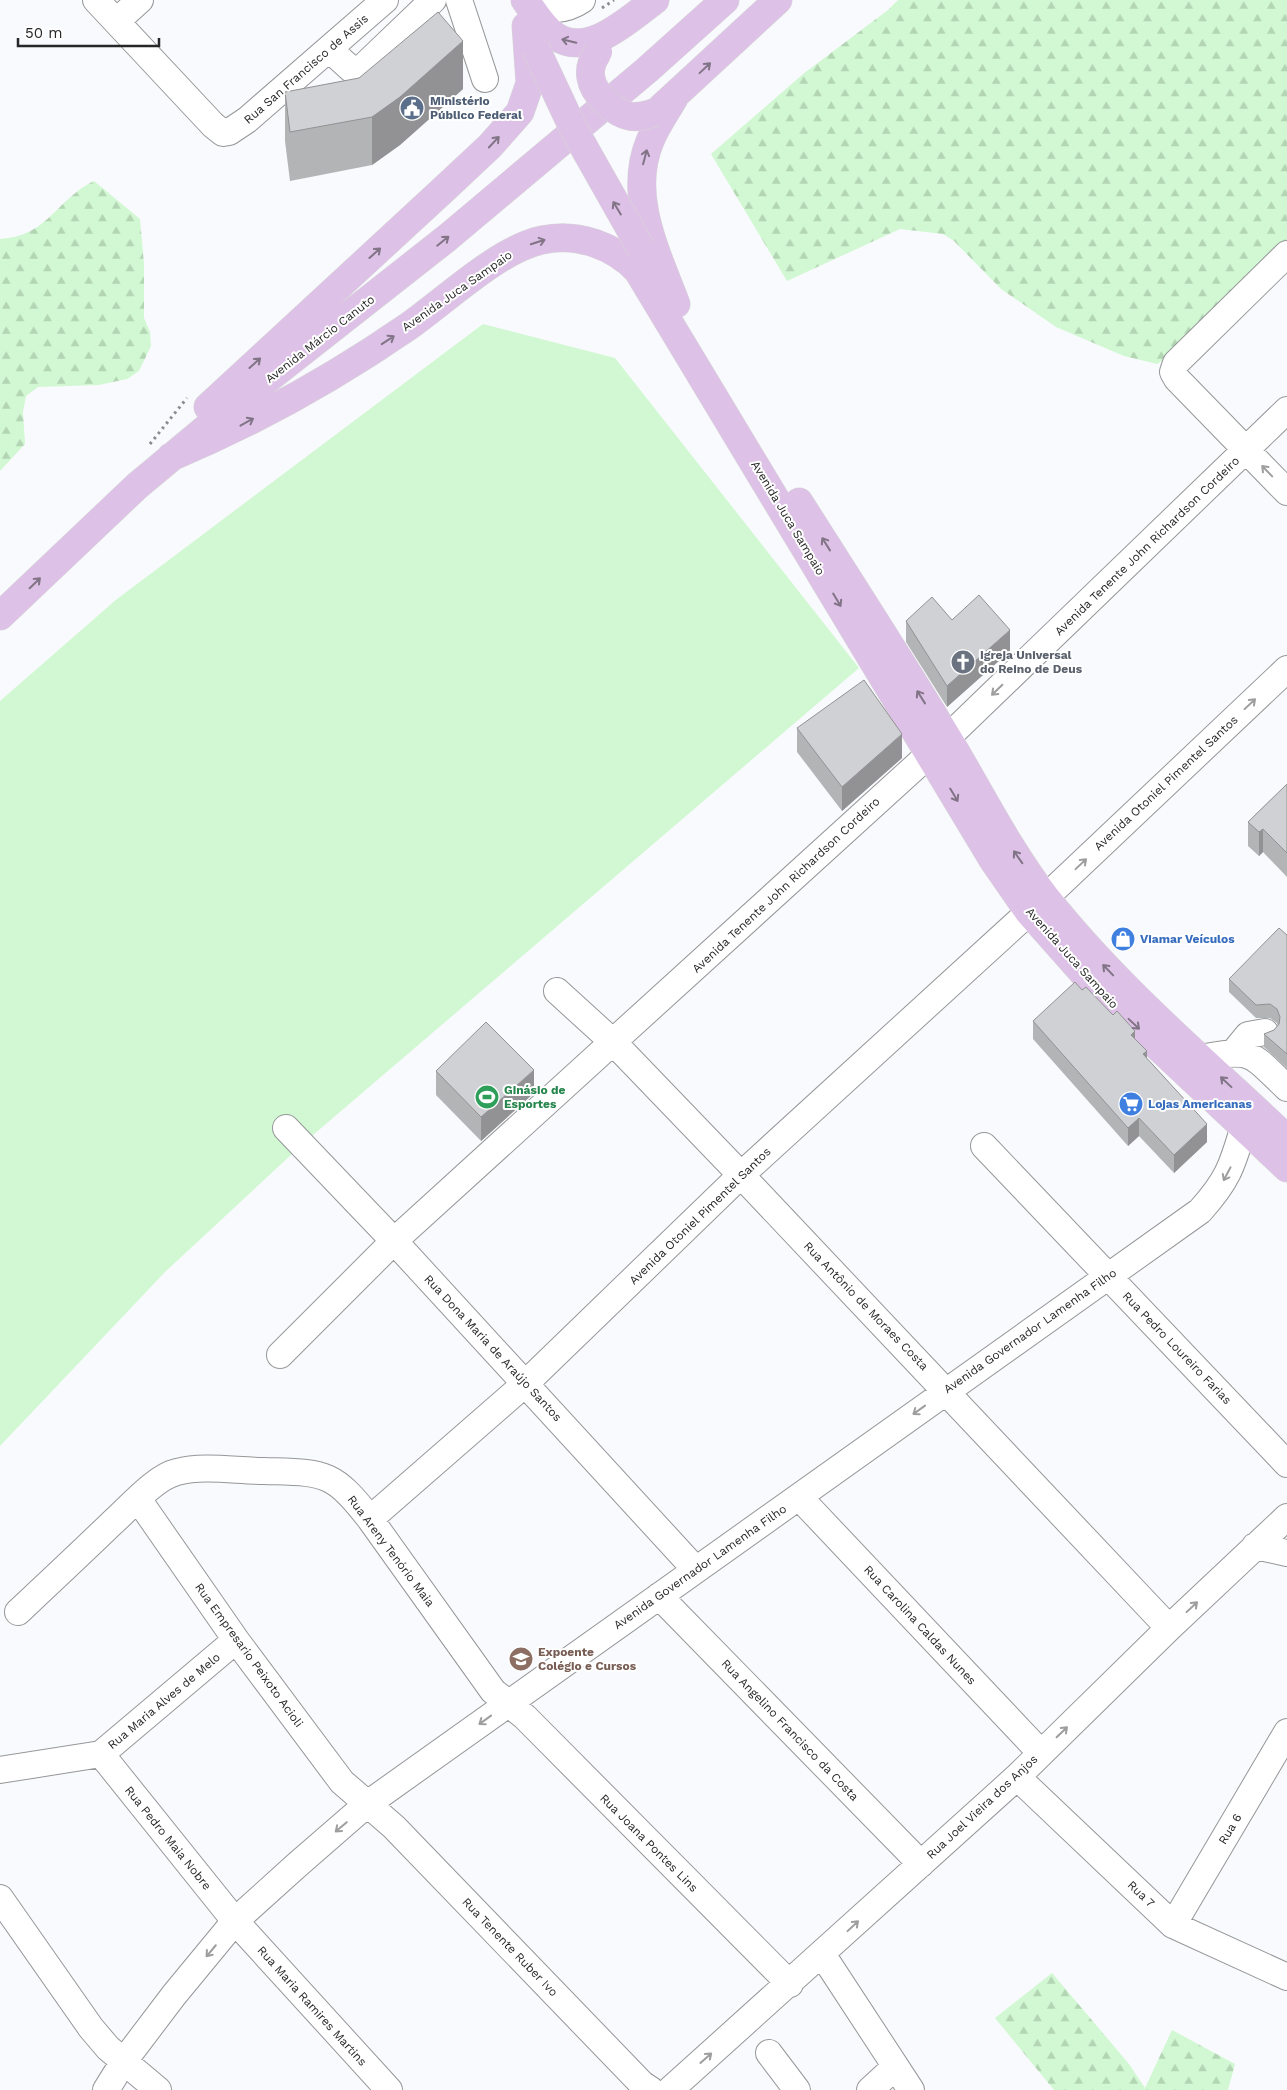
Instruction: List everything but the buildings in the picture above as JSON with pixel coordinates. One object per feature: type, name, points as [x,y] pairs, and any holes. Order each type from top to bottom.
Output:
[{"type":"main road","points":[[526,16],[566,42],[579,43],[592,40],[615,30],[655,0]]},
{"type":"main road","name":"Avenida Márcio Canuto","points":[[0,616],[137,486],[171,457],[448,238],[647,70],[725,0]]},
{"type":"main road","points":[[615,30],[598,52],[591,68],[591,78],[599,94],[608,103],[628,116],[642,117],[665,105],[778,0]]},
{"type":"main road","points":[[137,486],[212,402],[490,146],[520,112],[530,83],[526,16]]},
{"type":"main road","name":"Avenida Juca Sampaio","points":[[526,16],[573,128],[642,250],[938,745],[993,860],[1037,904],[1287,1139]]},
{"type":"main road","points":[[665,105],[650,141],[640,183],[643,209],[676,304]]},
{"type":"main road","name":"Avenida Juca Sampaio","points":[[171,457],[227,433],[345,368],[409,326],[516,250],[541,240],[563,237],[596,244],[626,258],[638,271],[938,745]]},
{"type":"main road","name":"Avenida Juca Sampaio","points":[[1037,904],[1121,1012],[1243,1129],[1287,1168]]},
{"type":"street","points":[[96,0],[117,21],[140,0]]},
{"type":"street","name":"Rua San Francisco de Assis","points":[[117,21],[213,125],[223,133],[229,132],[247,120],[385,0]]},
{"type":"street","points":[[329,49],[351,69],[362,68],[433,0]]},
{"type":"street","points":[[459,0],[485,79]]},
{"type":"street","points":[[526,16],[548,10],[565,9],[582,0]]},
{"type":"street","points":[[1287,254],[1176,363],[1173,372],[1177,379],[1287,492]]},
{"type":"street","name":"Avenida Tenente John Richardson Cordeiro","points":[[280,1355],[394,1241],[614,1043],[938,745],[1287,410]]},
{"type":"street","name":"Avenida Otoniel Pimentel Santos","points":[[370,1520],[526,1383],[741,1175],[1037,904],[1287,669]]},
{"type":"street","name":"Rua Antônio de Moraes Costa","points":[[557,991],[614,1043],[741,1175],[946,1390],[1168,1628]]},
{"type":"street","points":[[1234,1052],[1248,1036],[1265,1032]]},
{"type":"street","points":[[1201,1058],[1234,1052],[1246,1053],[1256,1058],[1287,1088]]},
{"type":"street","name":"Rua Dona Maria de Araújo Santos","points":[[286,1128],[526,1383],[696,1570]]},
{"type":"street","name":"Avenida Governador Lamenha Filho","points":[[106,2090],[124,2061],[174,1995],[235,1921],[296,1864],[366,1805],[946,1390],[1200,1211],[1220,1188],[1233,1164],[1243,1129]]},
{"type":"street","name":"Rua Pedro Loureiro Farias","points":[[984,1146],[1287,1464]]},
{"type":"street","name":"Rua Areny Tenório Maia","points":[[18,1612],[138,1499],[160,1480],[176,1472],[197,1469],[313,1473],[336,1482],[351,1495],[493,1690],[508,1703]]},
{"type":"street","name":"Rua Carolina Caldas Nunes","points":[[799,1497],[1041,1753]]},
{"type":"street","name":"Rua Empresario Peixoto Acioli","points":[[138,1499],[236,1640],[342,1782],[366,1805]]},
{"type":"street","name":"Rua Joel Vieira dos Anjos","points":[[670,2090],[790,1984],[1017,1777],[1168,1628],[1287,1517]]},
{"type":"street","points":[[1255,1546],[1287,1553]]},
{"type":"street","name":"Rua Angelino Francisco da Costa","points":[[659,1596],[920,1864]]},
{"type":"street","name":"Rua Maria Alves de Melo","points":[[0,1770],[101,1754],[236,1640]]},
{"type":"street","name":"Rua Joana Pontes Lins","points":[[508,1703],[525,1717],[790,1984]]},
{"type":"street","name":"Rua 6","points":[[1173,1925],[1287,1732]]},
{"type":"street","name":"Rua Pedro Maia Nobre","points":[[101,1754],[235,1921]]},
{"type":"street","name":"Rua 7","points":[[1017,1777],[1173,1925],[1287,1977]]},
{"type":"street","name":"Rua Tenente Ruber Ivo","points":[[366,1805],[394,1827],[642,2084],[651,2090]]},
{"type":"street","points":[[0,1898],[91,2028],[124,2061],[158,2090]]},
{"type":"street","name":"Rua Maria Ramires Martins","points":[[235,1921],[389,2090]]},
{"type":"street","points":[[822,1954],[911,2090]]},
{"type":"street","points":[[769,2053],[797,2090]]},
{"type":"street","points":[[870,2090],[895,2067]]},
{"type":"green space","points":[[898,0],[1287,0],[1287,255],[1168,357],[1157,364],[1124,356],[1056,327],[1001,289],[954,241],[943,234],[900,229],[787,281],[711,154],[803,74],[888,10]]},
{"type":"green space","points":[[94,181],[140,219],[144,264],[144,318],[150,332],[151,346],[139,371],[127,379],[99,385],[38,387],[26,396],[23,412],[25,444],[0,471],[0,239],[30,231],[51,216],[81,189]]},
{"type":"green space","points":[[483,324],[615,358],[859,668],[306,1141],[165,1272],[0,1446],[0,701],[117,599]]},
{"type":"green space","points":[[1052,1973],[1129,2064],[1145,2088],[1172,2030],[1235,2064],[1228,2090],[1054,2090],[995,2018]]},
{"type":"place","name":"Ministério Público Federal","points":[[412,108]]},
{"type":"place","name":"Igreja Universal do Reino de Deus","points":[[963,662]]},
{"type":"place","name":"Viamar Veículos","points":[[1123,939]]},
{"type":"place","name":"Ginásio de Esportes","points":[[487,1097]]},
{"type":"place","name":"Lojas Americanas","points":[[1131,1104]]},
{"type":"place","name":"Expoente Colégio e Cursos","points":[[521,1659]]}]
